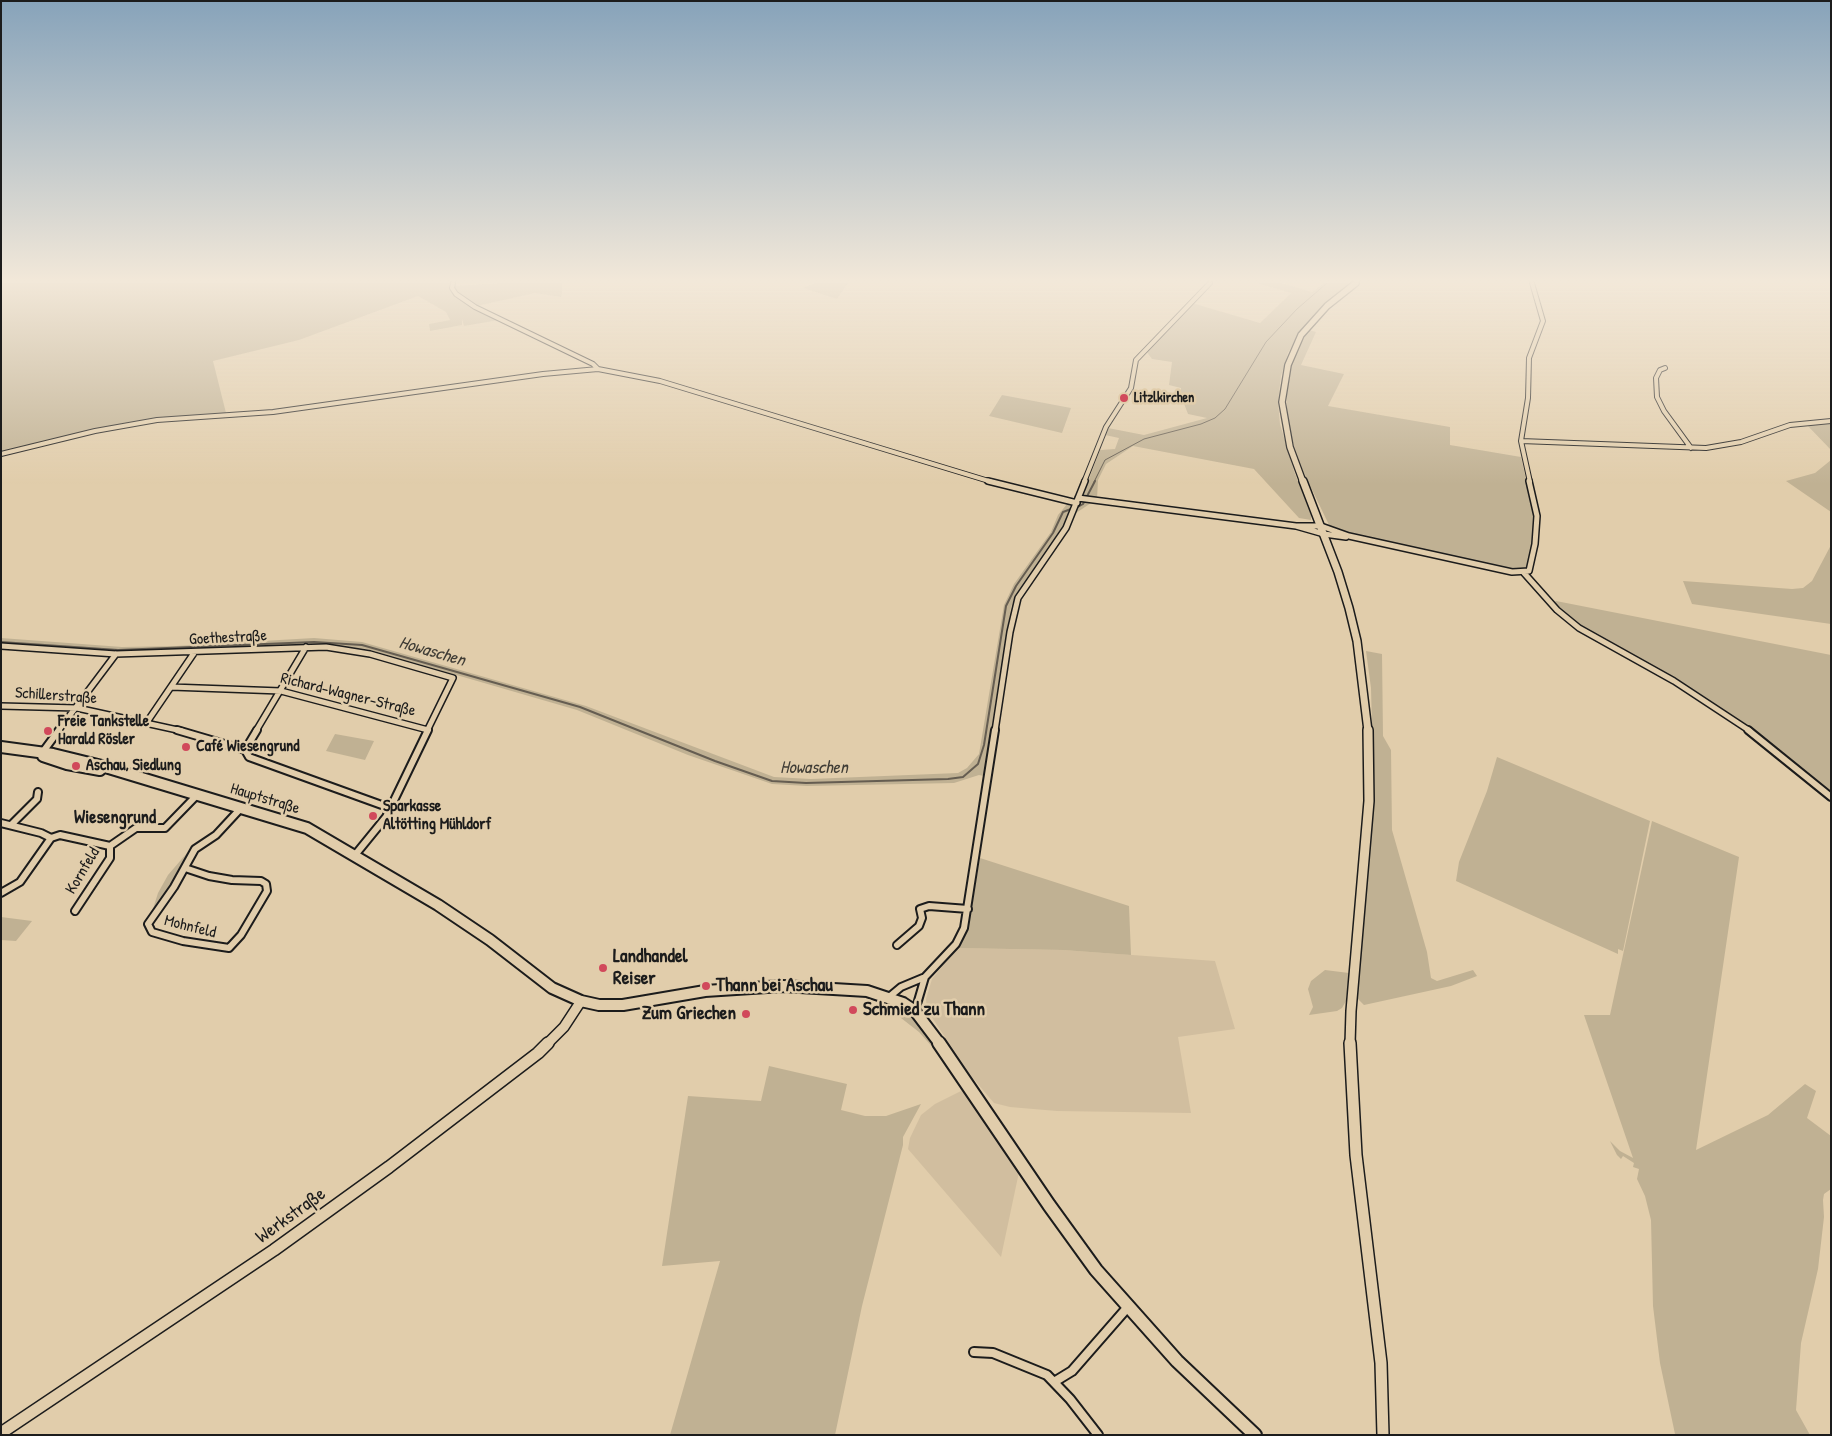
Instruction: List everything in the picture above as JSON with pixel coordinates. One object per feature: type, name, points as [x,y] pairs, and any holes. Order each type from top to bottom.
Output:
[{"type":"main road","name":"Hauptstraße","points":[[1,747],[40,754],[49,759],[86,769],[113,771],[198,794],[307,828],[355,855],[476,930],[552,988],[581,1002],[599,1005],[623,1005],[705,991],[783,986],[860,990],[889,997],[915,1011]]},
{"type":"main road","points":[[915,1011],[931,1030],[1079,1247],[1127,1308],[1177,1361],[1255,1435]]},
{"type":"street","points":[[565,350],[593,364],[598,369]]},
{"type":"street","points":[[889,997],[901,988],[925,977],[960,938],[968,909],[1013,613],[1023,590],[1062,537],[1106,427],[1131,388],[1136,360],[1146,350]]},
{"type":"street","points":[[1295,350],[1284,384],[1283,414],[1290,448],[1338,572],[1357,641],[1368,723],[1369,811],[1351,1012],[1350,1060],[1356,1155],[1381,1362],[1383,1435]]},
{"type":"street","points":[[1524,573],[1531,567],[1537,533],[1537,516],[1521,441],[1528,398],[1528,358],[1531,350]]},
{"type":"street","points":[[1665,368],[1660,370],[1656,378],[1657,397],[1664,411],[1691,448]]},
{"type":"street","points":[[1,454],[95,431],[157,420],[274,412],[543,374],[598,369],[630,374],[668,383],[1006,486],[1078,501],[1091,500],[1323,530],[1524,573],[1557,610],[1579,628],[1674,682],[1738,722],[1831,797]]},
{"type":"street","points":[[1521,441],[1691,448],[1718,447],[1741,442],[1784,426],[1831,421]]},
{"type":"street","name":"Goethestraße","points":[[1,646],[116,654],[306,647],[353,650],[453,678],[428,730]]},
{"type":"street","points":[[245,750],[306,647]]},
{"type":"street","points":[[147,722],[194,652]]},
{"type":"street","points":[[40,754],[77,708],[116,654]]},
{"type":"street","name":"Richard-Wagner-Straße","points":[[171,687],[281,691],[428,730]]},
{"type":"street","name":"Schillerstraße","points":[[1,706],[77,708],[147,722],[245,750],[249,757],[390,808]]},
{"type":"street","points":[[355,855],[380,825],[390,808],[428,730]]},
{"type":"street","points":[[12,825],[37,799],[38,792]]},
{"type":"street","name":"Kornfeld","points":[[1,823],[42,833],[51,838],[60,835],[110,846],[136,828],[165,828],[198,794]]},
{"type":"street","name":"Mohnfeld","points":[[186,868],[209,876],[232,880],[261,881],[266,884],[267,891],[241,935],[230,948],[218,948],[183,941],[149,930],[150,921],[186,868],[197,846],[216,834],[241,808]]},
{"type":"street","points":[[1,893],[20,882],[51,838]]},
{"type":"street","name":"Kornfeld","points":[[75,911],[110,858],[110,846]]},
{"type":"street","points":[[897,945],[919,926],[922,918],[920,909],[929,906],[968,909]]},
{"type":"street","points":[[915,1011],[925,977]]},
{"type":"street","name":"Werkstraße","points":[[1,1433],[266,1256],[389,1167],[538,1053],[564,1027],[581,1002]]},
{"type":"street","points":[[1054,1382],[1072,1371],[1127,1308]]},
{"type":"street","points":[[974,1352],[992,1353],[1030,1366],[1054,1382],[1098,1435]]},
{"type":"shaded area","points":[[1,350],[258,350],[213,361],[226,413],[156,419],[1,453]]},
{"type":"shaded area","points":[[1290,350],[1281,376],[1278,402],[1280,424],[1294,471],[1311,515],[1311,520],[1299,518],[1254,469],[1133,446],[1106,464],[1098,480],[1097,499],[1076,513],[1100,450],[1115,449],[1119,438],[1105,435],[1108,428],[1144,435],[1207,418],[1188,414],[1181,396],[1181,388],[1169,385],[1172,362],[1152,359],[1146,351]]},
{"type":"shaded area","points":[[1297,350],[1308,350],[1301,365],[1344,374],[1328,406],[1450,427],[1450,445],[1521,457],[1534,515],[1533,543],[1527,569],[1517,571],[1349,534],[1330,527],[1303,471],[1291,437],[1287,414],[1287,390],[1291,366]]},
{"type":"shaded area","points":[[1002,395],[1071,408],[1062,433],[989,416]]},
{"type":"shaded area","points":[[1831,423],[1831,450],[1806,424]]},
{"type":"shaded area","points":[[1831,460],[1831,512],[1786,481],[1815,473]]},
{"type":"shaded area","points":[[1068,503],[1071,508],[1063,528],[1015,597],[1011,607],[984,776],[979,775],[954,783],[807,786],[772,784],[688,755],[577,710],[367,649],[308,644],[117,652],[1,645],[1,638],[122,647],[176,646],[314,638],[362,642],[586,706],[774,777],[811,779],[958,773],[967,768],[979,754],[1004,605],[1014,584],[1051,532],[1058,515]]},
{"type":"shaded area","points":[[1831,545],[1831,624],[1692,604],[1683,581],[1792,589],[1803,588],[1812,581]]},
{"type":"shaded area","points":[[1556,601],[1831,655],[1831,794],[1741,722],[1678,682],[1605,642],[1568,618],[1553,603]]},
{"type":"shaded area","points":[[1366,651],[1382,654],[1383,736],[1391,750],[1392,830],[1427,952],[1431,978],[1437,981],[1473,970],[1477,976],[1451,986],[1364,1005],[1357,998],[1374,803],[1371,688]]},
{"type":"shaded area","points":[[335,734],[374,741],[365,760],[326,751]]},
{"type":"shaded area","points":[[1497,757],[1650,821],[1623,951],[1618,949],[1618,954],[1456,881],[1459,862],[1487,791]]},
{"type":"shaded area","points":[[1652,821],[1739,857],[1696,1150],[1768,1115],[1805,1084],[1816,1091],[1807,1118],[1831,1136],[1831,1189],[1824,1194],[1823,1200],[1824,1217],[1818,1269],[1801,1343],[1796,1410],[1810,1435],[1675,1434],[1660,1363],[1653,1306],[1651,1220],[1645,1196],[1637,1179],[1639,1169],[1633,1167],[1634,1163],[1623,1156],[1621,1159],[1610,1141],[1620,1151],[1633,1158],[1584,1015],[1610,1015]]},
{"type":"shaded area","points":[[193,846],[177,878],[152,912],[158,893],[168,875]]},
{"type":"shaded area","points":[[980,858],[1129,906],[1131,955],[1063,950],[957,948],[968,927]]},
{"type":"shaded area","points":[[1,917],[32,921],[16,941],[1,940]]},
{"type":"shaded area","points":[[957,948],[1063,950],[1215,961],[1235,1029],[1178,1037],[1191,1113],[1057,1111],[1010,1107],[994,1103],[971,1076],[927,1010],[926,999],[932,979]]},
{"type":"shaded area","points":[[1325,970],[1349,973],[1346,1001],[1342,1008],[1337,1011],[1309,1015],[1313,1007],[1308,989],[1311,981]]},
{"type":"shaded area","points":[[881,1003],[902,1009],[916,1020],[951,1068],[919,1032],[892,1011],[878,1004]]},
{"type":"shaded area","points":[[769,1066],[847,1084],[841,1110],[865,1116],[886,1116],[921,1104],[903,1137],[903,1145],[862,1306],[835,1435],[670,1435],[720,1261],[662,1266],[688,1096],[761,1101]]},
{"type":"shaded area","points":[[965,1089],[1019,1172],[1001,1257],[908,1149],[910,1138],[921,1115],[935,1104]]},
{"type":"waterway","name":"Howaschen","points":[[1094,482],[1105,460],[1144,439],[1201,424],[1215,418],[1225,409],[1261,350]]},
{"type":"waterway","name":"Howaschen","points":[[1076,508],[1083,504],[1095,481]]},
{"type":"waterway","name":"Howaschen","points":[[1,642],[118,650],[314,642],[362,645],[580,707],[715,761],[772,781],[806,783],[948,779],[963,777],[978,764],[984,745],[1006,606],[1016,586],[1053,533],[1063,512],[1071,509]]},
{"type":"place","name":"Litzlkirchen","points":[[1124,398]]},
{"type":"place","name":"Freie Tankstelle Harald Rösler","points":[[48,731]]},
{"type":"place","name":"Café Wiesengrund","points":[[186,747]]},
{"type":"place","name":"Aschau, Siedlung","points":[[76,766]]},
{"type":"place","name":"Sparkasse Altötting Mühldorf","points":[[373,816]]},
{"type":"place","name":"Landhandel Reiser","points":[[603,968]]},
{"type":"place","name":"Thann bei Aschau","points":[[706,986]]},
{"type":"place","name":"Schmied zu Thann","points":[[853,1010]]},
{"type":"place","name":"Zum Griechen","points":[[746,1014]]},
{"type":"district","name":"Wiesengrund","points":[[115,818]]}]
